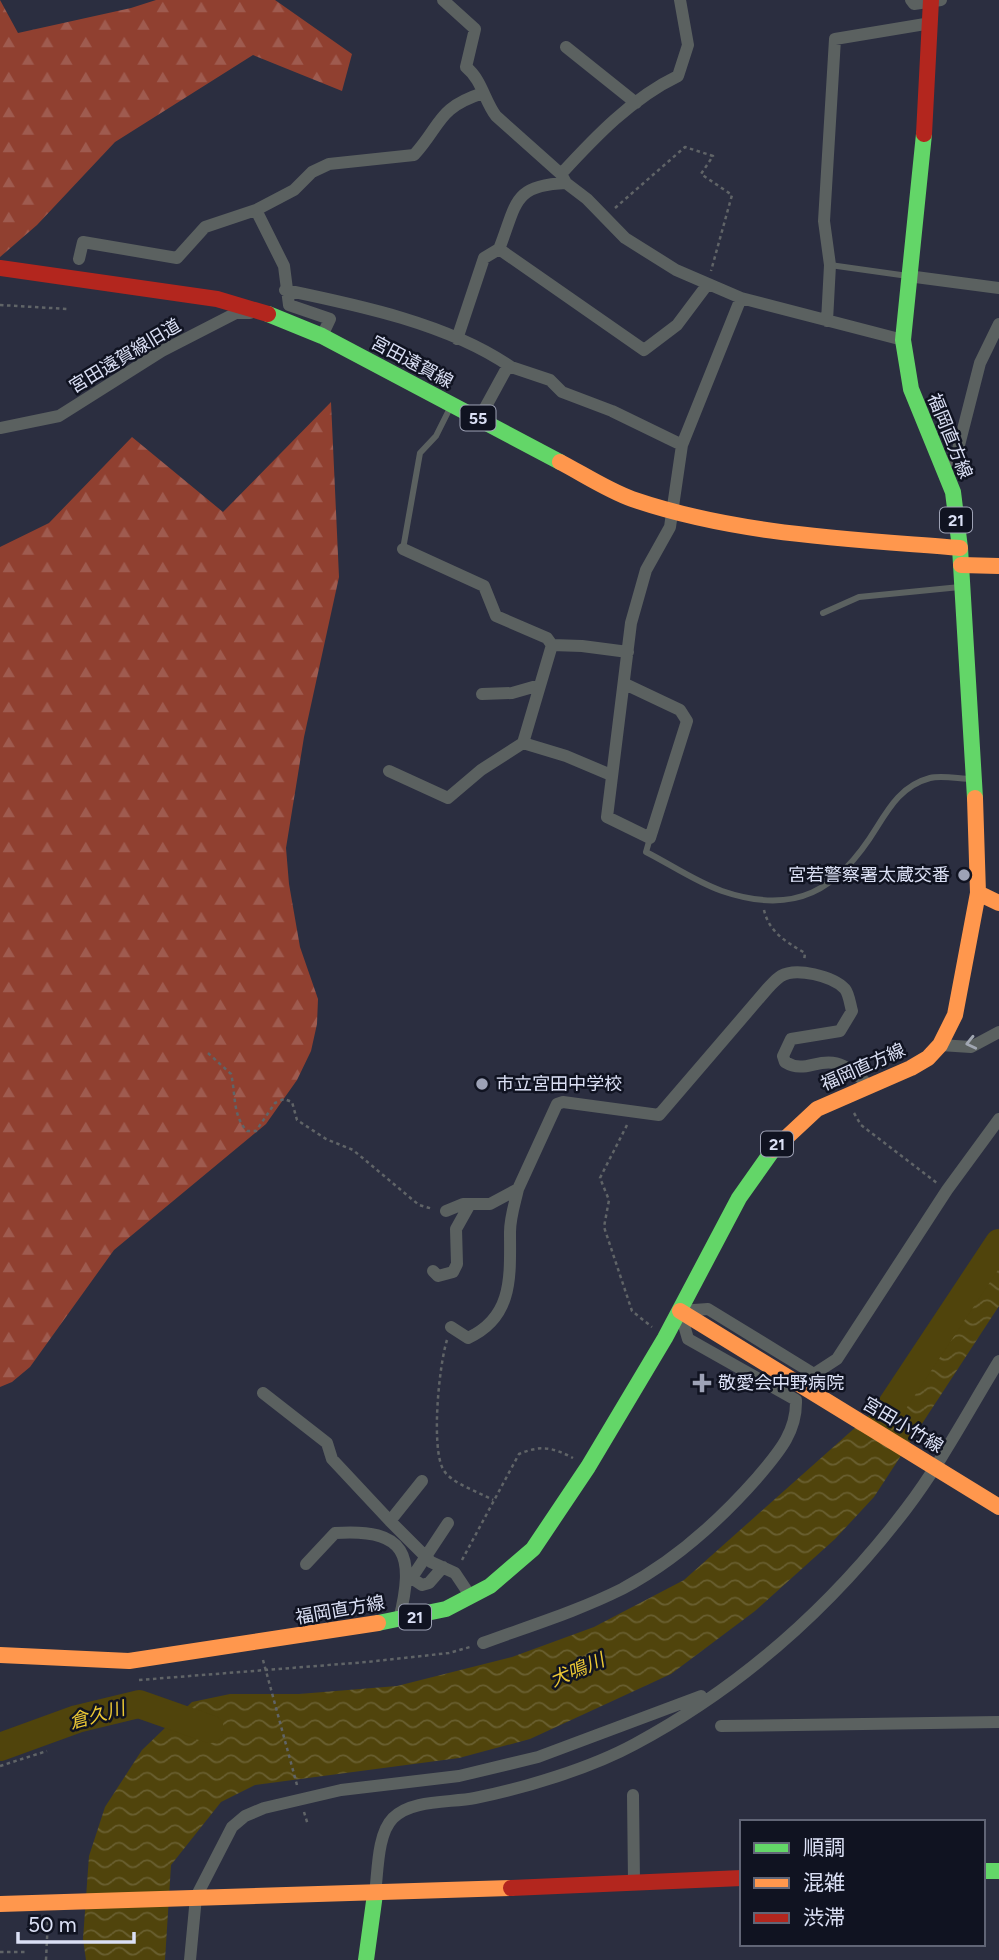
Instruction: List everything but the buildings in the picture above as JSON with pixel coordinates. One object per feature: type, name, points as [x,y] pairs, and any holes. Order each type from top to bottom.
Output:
[{"type":"main road","name":"福岡直方線","points":[[0,1655],[129,1661],[237,1647],[423,1616],[471,1597],[510,1571],[533,1549],[588,1467],[665,1338],[757,1170],[796,1125],[817,1109],[911,1068],[928,1058],[940,1045],[955,1015],[978,893],[960,548],[953,492],[911,390],[903,340],[923,154],[931,23],[935,1]]},
{"type":"main road","name":"宮田遠賀線","points":[[0,268],[216,299],[267,313],[322,336],[629,498],[672,512],[725,523],[852,539],[960,548]]},
{"type":"main road","points":[[961,565],[999,566]]},
{"type":"main road","points":[[978,893],[999,903]]},
{"type":"main road","name":"宮田小竹線","points":[[680,1311],[999,1507]]},
{"type":"main road","points":[[0,1904],[375,1894],[740,1878]]},
{"type":"main road","points":[[366,1960],[375,1894]]},
{"type":"street","points":[[443,0],[475,29],[466,67],[478,76],[483,93],[496,116],[625,238],[652,257],[707,285],[741,298],[903,340]]},
{"type":"street","points":[[457,340],[484,258],[499,248],[520,195],[539,184],[564,179],[585,148],[652,89],[678,76],[688,45],[680,0]]},
{"type":"street","points":[[911,0],[914,4],[935,1]]},
{"type":"street","points":[[827,321],[830,265],[824,221],[835,39],[931,23]]},
{"type":"street","points":[[566,47],[636,103]]},
{"type":"street","points":[[79,259],[83,242],[177,258],[205,227],[256,210],[294,190],[312,172],[329,164],[414,155],[438,119],[450,108],[483,93]]},
{"type":"street","points":[[256,210],[284,266],[285,290],[289,304],[330,319],[322,336]]},
{"type":"street","points":[[499,248],[644,350],[677,325],[707,285]]},
{"type":"street","points":[[908,276],[999,288]]},
{"type":"street","points":[[285,290],[350,303],[487,351],[511,367],[550,380],[562,391],[612,411],[681,445]]},
{"type":"street","points":[[625,684],[680,710],[687,721],[650,838],[607,817],[631,623],[646,570],[670,527],[681,445],[741,298]]},
{"type":"street","name":"宮田遠賀線旧道","points":[[0,428],[59,416],[162,351],[236,313],[267,313]]},
{"type":"street","points":[[943,465],[956,457],[980,363],[999,324]]},
{"type":"street","points":[[479,419],[508,366],[511,367]]},
{"type":"street","points":[[403,549],[484,586],[496,616],[547,638],[552,645]]},
{"type":"street","points":[[552,645],[628,652]]},
{"type":"street","points":[[389,771],[448,798],[481,770],[523,743],[552,645]]},
{"type":"street","points":[[482,694],[512,694],[540,685]]},
{"type":"street","points":[[523,743],[566,756],[611,775]]},
{"type":"street","points":[[451,1327],[468,1338],[485,1330],[497,1315],[510,1283],[511,1216],[518,1189],[557,1104],[659,1115],[780,976],[803,973],[845,989],[852,1011],[840,1031],[791,1039],[783,1056],[785,1062],[792,1066],[838,1062],[854,1070],[868,1085]]},
{"type":"street","points":[[940,1045],[971,1047],[999,1032]]},
{"type":"street","points":[[483,1643],[602,1597],[657,1568],[733,1505],[784,1447],[796,1414],[796,1400],[688,1339],[680,1311],[708,1309],[814,1374],[837,1359],[947,1191],[999,1119]]},
{"type":"street","points":[[446,1211],[470,1204],[490,1204],[518,1189]]},
{"type":"street","points":[[433,1271],[438,1276],[453,1272],[457,1264],[456,1229],[470,1204]]},
{"type":"street","points":[[375,1894],[385,1831],[392,1819],[402,1811],[412,1807],[476,1798],[566,1772],[634,1745],[731,1684],[806,1623],[851,1577],[907,1508],[999,1361]]},
{"type":"street","points":[[264,1393],[327,1443],[332,1459],[426,1558],[449,1570],[471,1597]]},
{"type":"street","points":[[390,1521],[422,1481]]},
{"type":"street","points":[[399,1620],[409,1577],[426,1558],[448,1523]]},
{"type":"street","points":[[306,1564],[335,1533],[380,1534],[403,1553],[409,1577],[417,1584],[429,1583],[449,1570]]},
{"type":"street","points":[[190,1960],[194,1898],[232,1826],[245,1816],[264,1808],[341,1790],[459,1776],[538,1757],[731,1684]]},
{"type":"street","points":[[721,1726],[999,1722]]},
{"type":"street","points":[[633,1795],[634,1882]]},
{"type":"lane","points":[[830,265],[908,276]]},
{"type":"lane","points":[[403,549],[420,453],[428,441],[436,436],[452,404]]},
{"type":"lane","points":[[822,614],[859,597],[962,586]]},
{"type":"lane","points":[[650,838],[646,852],[721,890],[762,900],[786,902],[835,881],[876,830],[890,803],[909,788],[931,778],[974,779]]},
{"type":"path","points":[[604,217],[685,147],[713,156],[701,174],[732,195],[707,285]]},
{"type":"path","points":[[0,305],[68,309]]},
{"type":"path","points":[[762,900],[767,924],[785,942],[805,953],[803,973]]},
{"type":"path","points":[[208,1053],[231,1074],[234,1107],[239,1123],[247,1131],[256,1131],[275,1103],[284,1099],[292,1102],[298,1120],[326,1139],[353,1150],[419,1205],[446,1211]]},
{"type":"path","points":[[844,1095],[862,1125],[947,1191]]},
{"type":"path","points":[[633,1111],[600,1178],[609,1200],[604,1227],[632,1311],[665,1338]]},
{"type":"path","points":[[451,1327],[439,1377],[441,1461],[448,1475],[493,1500]]},
{"type":"path","points":[[449,1570],[519,1454],[535,1447],[552,1447],[588,1467]]},
{"type":"path","points":[[139,1680],[368,1662],[449,1653],[483,1643]]},
{"type":"path","points":[[264,1663],[299,1794]]},
{"type":"path","points":[[0,1766],[47,1751]]},
{"type":"path","points":[[303,1807],[308,1825]]},
{"type":"path","points":[[46,1960],[53,1902]]},
{"type":"path","points":[[0,1952],[26,1952]]},
{"type":"green space","points":[[0,0],[18,33],[156,0],[275,0],[352,54],[342,91],[253,55],[115,142],[37,225],[0,257]]},
{"type":"green space","points":[[331,402],[339,577],[304,737],[286,848],[300,947],[318,999],[317,1024],[311,1051],[297,1080],[266,1124],[114,1250],[30,1367],[12,1382],[0,1387],[0,547],[49,523],[132,437],[223,512]]},
{"type":"water","points":[[999,1229],[999,1306],[874,1497],[835,1539],[755,1611],[671,1674],[530,1739],[459,1758],[255,1785],[221,1802],[171,1865],[165,1960],[86,1960],[83,1939],[89,1856],[105,1807],[142,1750],[192,1702],[230,1694],[299,1694],[397,1686],[512,1657],[594,1627],[684,1580],[921,1369],[991,1237]]},
{"type":"waterway","name":"犬鳴川","points":[[883,1418],[999,1243]]},
{"type":"waterway","name":"倉久川","points":[[0,1747],[77,1719],[139,1704],[210,1729]]},
{"type":"traffic: fast","points":[[924,134],[903,340],[911,389],[953,492],[960,548],[975,798]]},
{"type":"traffic: fast","points":[[268,314],[322,336],[560,462]]},
{"type":"traffic: fast","points":[[378,1623],[446,1609],[490,1586],[533,1549],[588,1467],[665,1338],[739,1198],[773,1150]]},
{"type":"traffic: fast","points":[[985,1871],[999,1871]]},
{"type":"traffic: fast","points":[[366,1960],[375,1894]]},
{"type":"traffic: slow","points":[[560,462],[604,487],[632,499],[712,521],[794,534],[960,548]]},
{"type":"traffic: slow","points":[[961,565],[999,566]]},
{"type":"traffic: slow","points":[[773,1150],[817,1109],[911,1068],[928,1058],[940,1045],[955,1015],[978,893],[975,798]]},
{"type":"traffic: slow","points":[[978,893],[999,903]]},
{"type":"traffic: slow","points":[[680,1311],[999,1507]]},
{"type":"traffic: slow","points":[[0,1655],[129,1661],[378,1623]]},
{"type":"traffic: slow","points":[[0,1904],[511,1888]]},
{"type":"traffic: jam","points":[[924,134],[931,0]]},
{"type":"traffic: jam","points":[[0,268],[217,299],[268,314]]},
{"type":"traffic: jam","points":[[511,1888],[740,1878]]},
{"type":"place","name":"宮若警察署太蔵交番","points":[[964,875]]},
{"type":"place","name":"市立宮田中学校","points":[[482,1084]]},
{"type":"place","name":"敬愛会中野病院","points":[[702,1383]]}]
